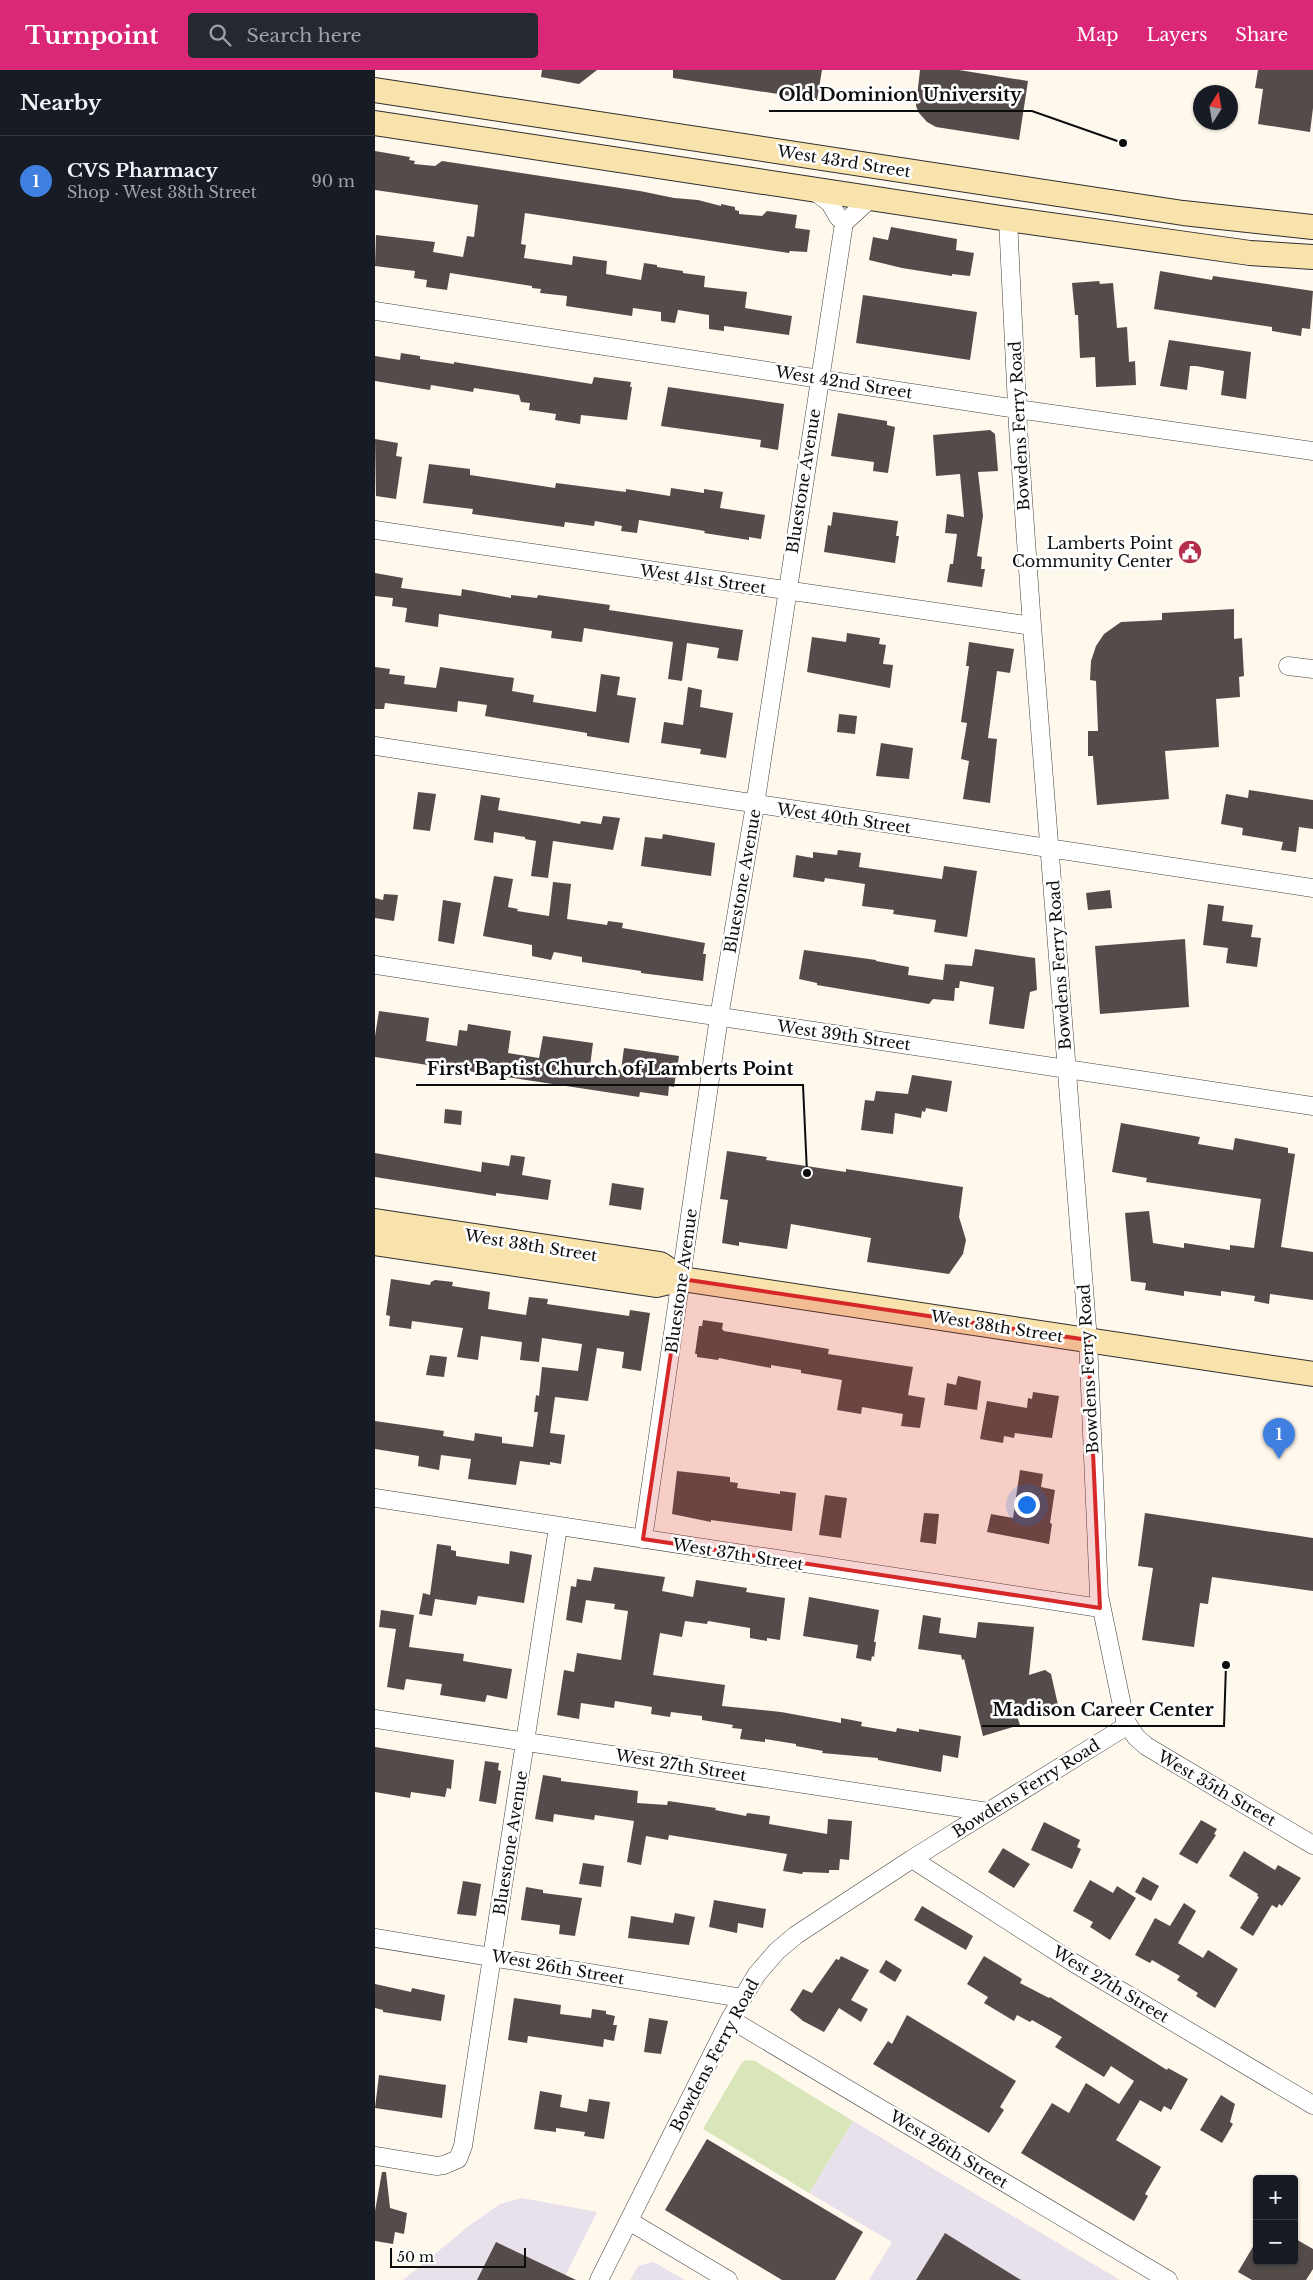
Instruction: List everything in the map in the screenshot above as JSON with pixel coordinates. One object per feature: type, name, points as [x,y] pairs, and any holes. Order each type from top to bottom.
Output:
[{"type":"street","name":"West 43rd Street","points":[[375,90],[1183,213],[1313,227]]},
{"type":"street","name":"West 43rd Street","points":[[375,123],[1008,219],[1250,253],[1313,257]]},
{"type":"street","points":[[811,189],[830,203],[844,223],[871,198]]},
{"type":"street","name":"Bowdens Ferry Road","points":[[599,2280],[730,2019],[757,1974],[777,1951],[796,1935],[912,1860],[1128,1725],[1101,1608],[1088,1340],[1051,848],[1032,626],[1017,409],[1008,219]]},
{"type":"street","name":"Bluestone Avenue","points":[[643,1539],[719,1017],[755,804],[844,223]]},
{"type":"street","name":"West 42nd Street","points":[[375,311],[1017,409],[1313,451]]},
{"type":"street","name":"West 41st Street","points":[[375,530],[1032,626]]},
{"type":"street","points":[[1288,666],[1313,670]]},
{"type":"street","name":"West 40th Street","points":[[375,746],[1313,888]]},
{"type":"street","name":"West 39th Street","points":[[375,965],[1313,1106]]},
{"type":"street","name":"West 38th Street","points":[[375,1221],[660,1264],[682,1279]]},
{"type":"street","name":"West 38th Street","points":[[375,1243],[656,1285],[682,1279],[1313,1374]]},
{"type":"street","name":"West 37th Street","points":[[375,1498],[1101,1608]]},
{"type":"street","name":"Bluestone Avenue","points":[[375,2156],[444,2166],[458,2159],[463,2146],[558,1527]]},
{"type":"street","name":"West 27th Street","points":[[375,1718],[988,1812]]},
{"type":"street","name":"West 35th Street","points":[[1128,1725],[1136,1737],[1146,1746],[1313,1845]]},
{"type":"street","name":"West 27th Street","points":[[912,1860],[1074,1964],[1313,2105]]},
{"type":"street","name":"West 26th Street","points":[[375,1938],[742,1998]]},
{"type":"street","name":"West 26th Street","points":[[730,2019],[1168,2280]]},
{"type":"street","points":[[629,2220],[727,2280]]},
{"type":"highlighted area","points":[[682,1279],[1088,1340],[1100,1608],[643,1539]]},
{"type":"shaded area","points":[[853,2121],[1120,2280],[869,2280],[892,2242],[809,2193]]},
{"type":"shaded area","points":[[522,2198],[597,2212],[563,2280],[403,2280],[470,2225],[500,2204]]},
{"type":"shaded area","points":[[652,2262],[685,2280],[630,2280],[638,2266]]},
{"type":"green space","points":[[745,2060],[755,2061],[853,2121],[809,2193],[703,2129]]},
{"type":"building","points":[[542,70],[597,70],[579,84],[541,77]]},
{"type":"building","points":[[673,70],[822,70],[817,100],[673,78]]},
{"type":"building","points":[[920,70],[959,70],[1028,81],[1019,140],[936,127],[927,122],[916,106]]},
{"type":"building","points":[[1258,70],[1313,70],[1313,108],[1310,132],[1258,124],[1263,89],[1255,88]]},
{"type":"building","points":[[375,151],[410,157],[409,160],[415,161],[414,164],[435,166],[442,161],[640,191],[674,198],[698,200],[721,206],[721,204],[735,207],[739,214],[762,216],[767,211],[797,215],[795,228],[810,230],[807,252],[790,251],[789,253],[525,213],[521,244],[526,245],[524,258],[572,265],[573,256],[607,261],[606,274],[641,280],[644,263],[683,271],[683,273],[705,276],[704,287],[747,292],[745,308],[792,316],[789,335],[724,326],[724,331],[709,329],[709,315],[678,310],[675,323],[661,321],[661,312],[633,308],[632,316],[566,306],[567,296],[540,293],[541,289],[532,288],[532,286],[450,273],[447,290],[426,287],[427,280],[414,278],[415,271],[375,266],[376,235],[435,242],[433,252],[463,257],[467,236],[474,237],[478,205],[375,190]]},
{"type":"building","points":[[891,227],[957,239],[956,250],[974,253],[970,276],[952,274],[952,276],[902,268],[869,260],[873,237],[888,240]]},
{"type":"building","points":[[1160,271],[1212,280],[1213,276],[1313,291],[1310,329],[1302,328],[1301,336],[1272,331],[1272,327],[1154,309]]},
{"type":"building","points":[[1099,281],[1100,284],[1113,283],[1117,328],[1127,327],[1129,362],[1135,361],[1136,385],[1096,387],[1095,357],[1080,358],[1078,315],[1075,315],[1072,283]]},
{"type":"building","points":[[863,295],[977,312],[970,360],[856,343]]},
{"type":"building","points":[[1169,340],[1251,352],[1246,399],[1221,395],[1224,371],[1196,366],[1190,366],[1187,390],[1160,386]]},
{"type":"building","points":[[401,353],[420,356],[420,359],[454,364],[454,362],[592,384],[594,377],[631,382],[630,387],[632,387],[627,420],[581,415],[580,424],[555,420],[556,414],[529,410],[530,403],[521,402],[519,395],[474,388],[473,392],[431,385],[430,390],[375,381],[375,356],[400,360]]},
{"type":"building","points":[[668,387],[784,404],[778,450],[760,447],[761,440],[661,426]]},
{"type":"building","points":[[838,413],[887,421],[887,425],[895,427],[888,473],[873,471],[874,462],[831,456]]},
{"type":"building","points":[[990,430],[995,434],[998,471],[978,472],[983,516],[977,556],[982,557],[981,569],[985,569],[982,587],[947,582],[950,564],[953,564],[957,534],[945,533],[947,514],[964,517],[960,474],[936,476],[933,435]]},
{"type":"building","points":[[375,439],[398,443],[396,456],[402,457],[396,499],[376,496]]},
{"type":"building","points":[[429,464],[470,469],[470,475],[555,488],[556,483],[626,492],[626,489],[670,496],[671,488],[704,493],[704,489],[723,492],[720,508],[765,515],[761,539],[749,537],[749,540],[704,533],[705,531],[639,520],[637,533],[621,531],[622,526],[595,521],[594,526],[565,522],[564,527],[472,514],[473,509],[423,503]]},
{"type":"building","points":[[833,512],[898,521],[896,536],[899,536],[895,563],[824,552],[828,525],[831,526]]},
{"type":"building","points":[[375,573],[403,578],[401,588],[461,596],[462,589],[511,598],[511,595],[537,598],[538,595],[610,605],[609,610],[743,630],[738,661],[717,658],[719,648],[687,643],[682,681],[668,679],[673,642],[584,628],[582,642],[551,638],[552,631],[439,614],[438,627],[405,622],[407,608],[392,606],[393,598],[375,596]]},
{"type":"building","points":[[1234,609],[1234,639],[1242,638],[1244,676],[1239,677],[1240,697],[1216,699],[1219,747],[1165,751],[1169,799],[1097,805],[1093,756],[1088,756],[1088,731],[1098,731],[1096,681],[1090,680],[1091,661],[1096,646],[1104,634],[1121,622],[1162,620],[1162,613]]},
{"type":"building","points":[[847,633],[880,638],[879,644],[886,645],[883,664],[893,665],[890,688],[807,672],[812,637],[846,642]]},
{"type":"building","points":[[969,642],[1014,649],[1010,673],[997,671],[988,738],[997,739],[990,803],[963,799],[969,761],[961,759],[967,723],[961,722],[969,666],[966,666]]},
{"type":"building","points":[[375,667],[390,669],[389,674],[405,676],[404,684],[436,688],[440,667],[514,678],[512,691],[534,695],[533,702],[596,712],[601,674],[620,677],[617,695],[636,698],[629,743],[587,736],[587,733],[485,716],[487,705],[458,701],[457,712],[385,703],[384,709],[375,709]]},
{"type":"building","points":[[688,687],[702,690],[700,707],[733,713],[726,758],[700,754],[701,749],[661,743],[664,722],[683,725]]},
{"type":"building","points":[[839,714],[857,716],[855,734],[837,732]]},
{"type":"building","points":[[881,743],[913,748],[909,779],[876,776]]},
{"type":"building","points":[[1249,790],[1313,800],[1313,829],[1299,827],[1296,852],[1281,850],[1283,842],[1242,835],[1243,828],[1221,824],[1226,794],[1248,798]]},
{"type":"building","points":[[418,792],[436,794],[430,831],[413,829]]},
{"type":"building","points":[[481,795],[500,798],[498,810],[580,824],[581,821],[601,824],[603,816],[620,818],[613,850],[553,841],[548,878],[531,876],[536,841],[525,839],[525,837],[494,832],[493,843],[474,840]]},
{"type":"building","points":[[663,834],[715,843],[711,876],[641,866],[645,837],[662,839]]},
{"type":"building","points":[[838,850],[861,853],[859,867],[942,879],[944,866],[977,871],[967,937],[934,932],[936,920],[893,914],[894,910],[862,906],[865,884],[825,878],[824,882],[793,877],[796,855],[813,858],[813,852],[837,855]]},
{"type":"building","points":[[494,876],[513,879],[508,907],[518,909],[517,911],[549,916],[553,882],[571,884],[567,919],[607,925],[608,921],[623,923],[622,928],[705,943],[703,954],[706,954],[703,981],[641,973],[641,971],[582,962],[582,957],[554,952],[551,960],[532,956],[532,945],[483,936]]},
{"type":"building","points":[[1110,890],[1112,908],[1088,910],[1086,893]]},
{"type":"building","points":[[384,894],[398,895],[394,921],[375,918],[375,898],[383,900]]},
{"type":"building","points":[[443,900],[461,903],[454,944],[438,941]]},
{"type":"building","points":[[1208,904],[1224,906],[1222,921],[1253,925],[1251,937],[1261,938],[1257,967],[1226,963],[1228,948],[1203,945]]},
{"type":"building","points":[[1185,939],[1189,1007],[1100,1014],[1095,946]]},
{"type":"building","points":[[975,949],[1035,958],[1037,990],[1030,992],[1024,1029],[989,1024],[994,987],[960,981],[959,988],[955,988],[954,1001],[933,999],[929,1004],[817,985],[817,983],[799,979],[804,950],[876,960],[909,967],[908,975],[943,980],[945,964],[972,966]]},
{"type":"building","points":[[379,1011],[429,1018],[426,1041],[457,1046],[459,1030],[467,1031],[468,1024],[511,1031],[508,1053],[539,1058],[543,1036],[593,1043],[590,1066],[621,1070],[624,1048],[679,1056],[674,1087],[669,1086],[668,1096],[640,1092],[639,1097],[375,1057],[375,1036]]},
{"type":"building","points":[[912,1075],[952,1081],[947,1112],[926,1108],[925,1112],[922,1111],[921,1118],[895,1113],[893,1134],[861,1130],[865,1100],[874,1101],[876,1091],[908,1094]]},
{"type":"building","points":[[445,1109],[462,1111],[461,1125],[444,1123]]},
{"type":"building","points":[[1121,1123],[1200,1137],[1198,1144],[1233,1150],[1235,1138],[1288,1148],[1288,1153],[1295,1154],[1281,1247],[1313,1252],[1313,1300],[1270,1294],[1269,1304],[1254,1301],[1255,1296],[1221,1291],[1221,1296],[1184,1291],[1184,1296],[1145,1290],[1146,1283],[1131,1281],[1125,1213],[1149,1211],[1153,1243],[1184,1248],[1184,1243],[1230,1250],[1230,1245],[1254,1248],[1261,1199],[1146,1182],[1147,1178],[1112,1172]]},
{"type":"building","points":[[727,1151],[767,1157],[766,1160],[846,1172],[846,1169],[963,1187],[959,1217],[966,1240],[963,1254],[949,1274],[867,1262],[871,1238],[791,1224],[787,1249],[739,1242],[739,1246],[722,1243],[728,1200],[720,1199]]},
{"type":"building","points":[[375,1153],[481,1172],[482,1162],[509,1166],[511,1155],[525,1157],[522,1175],[551,1180],[548,1200],[496,1193],[496,1196],[375,1177]]},
{"type":"building","points":[[612,1183],[644,1188],[641,1210],[609,1205]]},
{"type":"building","points":[[391,1279],[430,1285],[435,1280],[453,1282],[452,1286],[490,1292],[488,1309],[526,1315],[529,1297],[548,1299],[547,1304],[629,1316],[630,1310],[650,1313],[641,1371],[622,1368],[624,1352],[597,1348],[588,1401],[555,1397],[550,1433],[565,1435],[561,1464],[550,1462],[550,1465],[520,1461],[516,1485],[468,1479],[471,1459],[441,1455],[439,1470],[418,1466],[419,1456],[375,1449],[375,1421],[444,1431],[443,1436],[474,1441],[475,1433],[502,1437],[502,1443],[533,1447],[538,1412],[534,1412],[536,1395],[539,1396],[542,1367],[578,1371],[582,1344],[542,1338],[539,1362],[520,1360],[522,1342],[481,1336],[478,1360],[457,1357],[463,1328],[412,1321],[411,1329],[389,1326],[390,1316],[386,1315]]},
{"type":"building","points":[[703,1320],[723,1323],[722,1329],[724,1331],[829,1349],[828,1354],[913,1367],[908,1395],[925,1398],[920,1428],[901,1426],[903,1414],[862,1407],[861,1414],[837,1410],[842,1380],[801,1373],[801,1370],[771,1365],[771,1368],[719,1358],[718,1360],[697,1357],[697,1354],[695,1354],[699,1326],[702,1326]]},
{"type":"building","points":[[430,1355],[447,1357],[444,1377],[426,1375]]},
{"type":"building","points":[[958,1376],[981,1381],[977,1410],[944,1405],[947,1383],[956,1385]]},
{"type":"building","points":[[1033,1392],[1059,1396],[1052,1438],[1015,1433],[1014,1438],[1004,1436],[1003,1443],[980,1439],[987,1401],[1027,1408],[1028,1398],[1032,1399]]},
{"type":"building","points":[[1020,1470],[1043,1474],[1041,1487],[1055,1490],[1049,1544],[987,1532],[991,1514],[1013,1518]]},
{"type":"building","points":[[677,1471],[730,1477],[730,1482],[738,1483],[737,1488],[780,1494],[780,1491],[796,1493],[792,1531],[711,1520],[711,1522],[672,1514]]},
{"type":"building","points":[[825,1495],[847,1498],[841,1538],[819,1535]]},
{"type":"building","points":[[924,1513],[939,1514],[936,1544],[920,1542]]},
{"type":"building","points":[[1145,1513],[1313,1538],[1313,1591],[1212,1577],[1208,1604],[1200,1603],[1194,1647],[1142,1640],[1153,1568],[1138,1566]]},
{"type":"building","points":[[437,1544],[451,1546],[451,1550],[456,1551],[456,1556],[509,1564],[510,1551],[532,1555],[524,1603],[478,1596],[476,1605],[435,1599],[432,1616],[419,1614],[423,1593],[430,1595]]},
{"type":"building","points":[[594,1567],[665,1577],[662,1591],[693,1597],[696,1580],[747,1588],[746,1592],[785,1598],[780,1640],[767,1638],[767,1641],[750,1638],[750,1628],[708,1621],[707,1624],[685,1621],[682,1637],[660,1633],[653,1675],[725,1685],[722,1706],[781,1712],[841,1723],[841,1718],[862,1722],[861,1726],[896,1732],[897,1728],[919,1732],[919,1729],[961,1736],[958,1758],[943,1755],[941,1772],[878,1760],[878,1758],[822,1753],[823,1751],[796,1746],[796,1744],[765,1739],[765,1742],[740,1739],[742,1729],[732,1728],[733,1725],[702,1720],[702,1716],[671,1712],[670,1717],[651,1714],[652,1707],[615,1701],[614,1708],[581,1703],[579,1719],[557,1715],[564,1670],[574,1672],[577,1653],[621,1660],[628,1611],[614,1609],[615,1604],[586,1600],[582,1623],[566,1620],[571,1586],[576,1587],[577,1579],[591,1581]]},
{"type":"building","points":[[809,1597],[879,1610],[874,1642],[876,1642],[874,1657],[872,1656],[871,1661],[856,1658],[858,1645],[803,1636]]},
{"type":"building","points":[[381,1610],[414,1615],[409,1647],[464,1654],[463,1661],[512,1669],[507,1699],[487,1695],[485,1702],[440,1695],[442,1684],[406,1679],[404,1690],[387,1687],[396,1629],[379,1627]]},
{"type":"building","points":[[923,1615],[941,1618],[939,1633],[976,1638],[978,1622],[1034,1627],[1029,1675],[1045,1670],[1051,1674],[1058,1705],[1017,1716],[1020,1725],[983,1736],[964,1659],[962,1660],[961,1655],[918,1649]]},
{"type":"building","points":[[375,1747],[454,1760],[451,1789],[447,1788],[445,1797],[411,1792],[410,1798],[375,1792]]},
{"type":"building","points":[[485,1761],[499,1763],[498,1770],[501,1771],[496,1804],[479,1801]]},
{"type":"building","points":[[543,1775],[561,1778],[561,1781],[638,1791],[637,1803],[667,1805],[668,1801],[716,1808],[715,1810],[746,1816],[747,1813],[770,1816],[769,1824],[827,1834],[828,1819],[852,1821],[849,1860],[840,1859],[839,1870],[829,1870],[829,1873],[803,1872],[802,1874],[783,1871],[787,1854],[669,1835],[668,1840],[646,1836],[641,1865],[627,1862],[634,1821],[595,1815],[594,1820],[554,1814],[553,1822],[535,1819]]},
{"type":"building","points":[[1201,1820],[1217,1829],[1214,1834],[1216,1835],[1197,1864],[1179,1854]]},
{"type":"building","points":[[1044,1822],[1080,1840],[1077,1847],[1081,1849],[1072,1869],[1031,1850]]},
{"type":"building","points":[[1003,1848],[1030,1864],[1014,1888],[988,1872]]},
{"type":"building","points":[[1244,1851],[1275,1870],[1278,1865],[1301,1878],[1282,1906],[1279,1904],[1277,1908],[1272,1905],[1253,1936],[1240,1928],[1259,1897],[1257,1896],[1258,1894],[1229,1876]]},
{"type":"building","points":[[583,1863],[604,1866],[601,1887],[579,1884]]},
{"type":"building","points":[[1143,1877],[1159,1886],[1151,1901],[1135,1892]]},
{"type":"building","points":[[1090,1880],[1113,1893],[1117,1886],[1136,1898],[1110,1940],[1090,1927],[1093,1922],[1073,1911]]},
{"type":"building","points":[[463,1881],[481,1884],[476,1916],[457,1914]]},
{"type":"building","points":[[526,1887],[543,1890],[543,1893],[582,1898],[575,1936],[559,1934],[560,1925],[521,1920]]},
{"type":"building","points":[[714,1900],[766,1909],[763,1928],[738,1923],[737,1933],[709,1927]]},
{"type":"building","points":[[1184,1903],[1196,1911],[1178,1943],[1203,1958],[1208,1950],[1238,1969],[1215,2008],[1196,1996],[1198,1993],[1177,1980],[1180,1976],[1152,1960],[1150,1963],[1135,1955],[1155,1918],[1170,1926]]},
{"type":"building","points":[[922,1906],[973,1936],[966,1950],[914,1920]]},
{"type":"building","points":[[675,1913],[695,1917],[689,1945],[628,1938],[631,1916],[673,1923]]},
{"type":"building","points":[[841,1956],[869,1970],[851,2000],[868,2009],[861,2022],[839,2008],[824,2032],[803,2021],[790,2010],[803,1989],[812,1993],[836,1959],[839,1960]]},
{"type":"building","points":[[984,1956],[1022,1979],[1020,1983],[1050,1997],[1167,2070],[1168,2068],[1188,2079],[1171,2110],[1164,2106],[1161,2112],[1140,2100],[1116,2140],[1161,2167],[1145,2194],[1148,2196],[1134,2221],[1021,2153],[1052,2103],[1069,2113],[1086,2083],[1119,2104],[1134,2081],[1111,2066],[1104,2077],[1055,2047],[1062,2037],[1032,2020],[1030,2022],[1017,2015],[1014,2021],[984,2003],[988,1997],[967,1984]]},
{"type":"building","points":[[886,1960],[902,1970],[895,1982],[879,1972]]},
{"type":"building","points":[[375,1984],[411,1992],[412,1988],[445,1995],[441,2021],[383,2012],[383,2010],[375,2008]]},
{"type":"building","points":[[514,1998],[561,2005],[560,2014],[591,2018],[592,2009],[606,2011],[606,2014],[615,2016],[613,2025],[617,2025],[614,2041],[604,2039],[603,2047],[528,2036],[527,2043],[508,2040]]},
{"type":"building","points":[[907,2015],[1016,2081],[1000,2107],[1004,2110],[989,2133],[873,2064],[888,2041],[892,2044]]},
{"type":"building","points":[[649,2018],[668,2021],[661,2054],[644,2052]]},
{"type":"building","points":[[379,2075],[446,2085],[442,2118],[375,2108]]},
{"type":"building","points":[[540,2091],[562,2095],[560,2107],[587,2112],[589,2099],[610,2102],[604,2139],[584,2136],[585,2132],[556,2128],[556,2132],[534,2129]]},
{"type":"building","points":[[1221,2095],[1235,2104],[1230,2122],[1233,2124],[1222,2143],[1200,2130]]},
{"type":"building","points":[[707,2139],[863,2232],[835,2280],[782,2280],[665,2210]]},
{"type":"building","points":[[382,2172],[386,2172],[390,2208],[407,2213],[404,2234],[395,2232],[393,2244],[375,2241],[375,2211]]},
{"type":"building","points":[[945,2233],[1021,2280],[916,2280]]},
{"type":"building","points":[[1298,2240],[1313,2249],[1313,2269],[1306,2280],[1252,2280],[1238,2272],[1253,2247],[1253,2265],[1298,2265]]},
{"type":"building","points":[[496,2242],[576,2280],[477,2280]]},
{"type":"place","name":"Old Dominion University","points":[[1123,143]]},
{"type":"place","name":"Lamberts Point Community Center","points":[[1190,552]]},
{"type":"place","name":"First Baptist Church of Lamberts Point","points":[[807,1173]]},
{"type":"place","name":"CVS Pharmacy","points":[[1279,1459]]},
{"type":"place","name":"Madison Career Center","points":[[1226,1665]]}]
